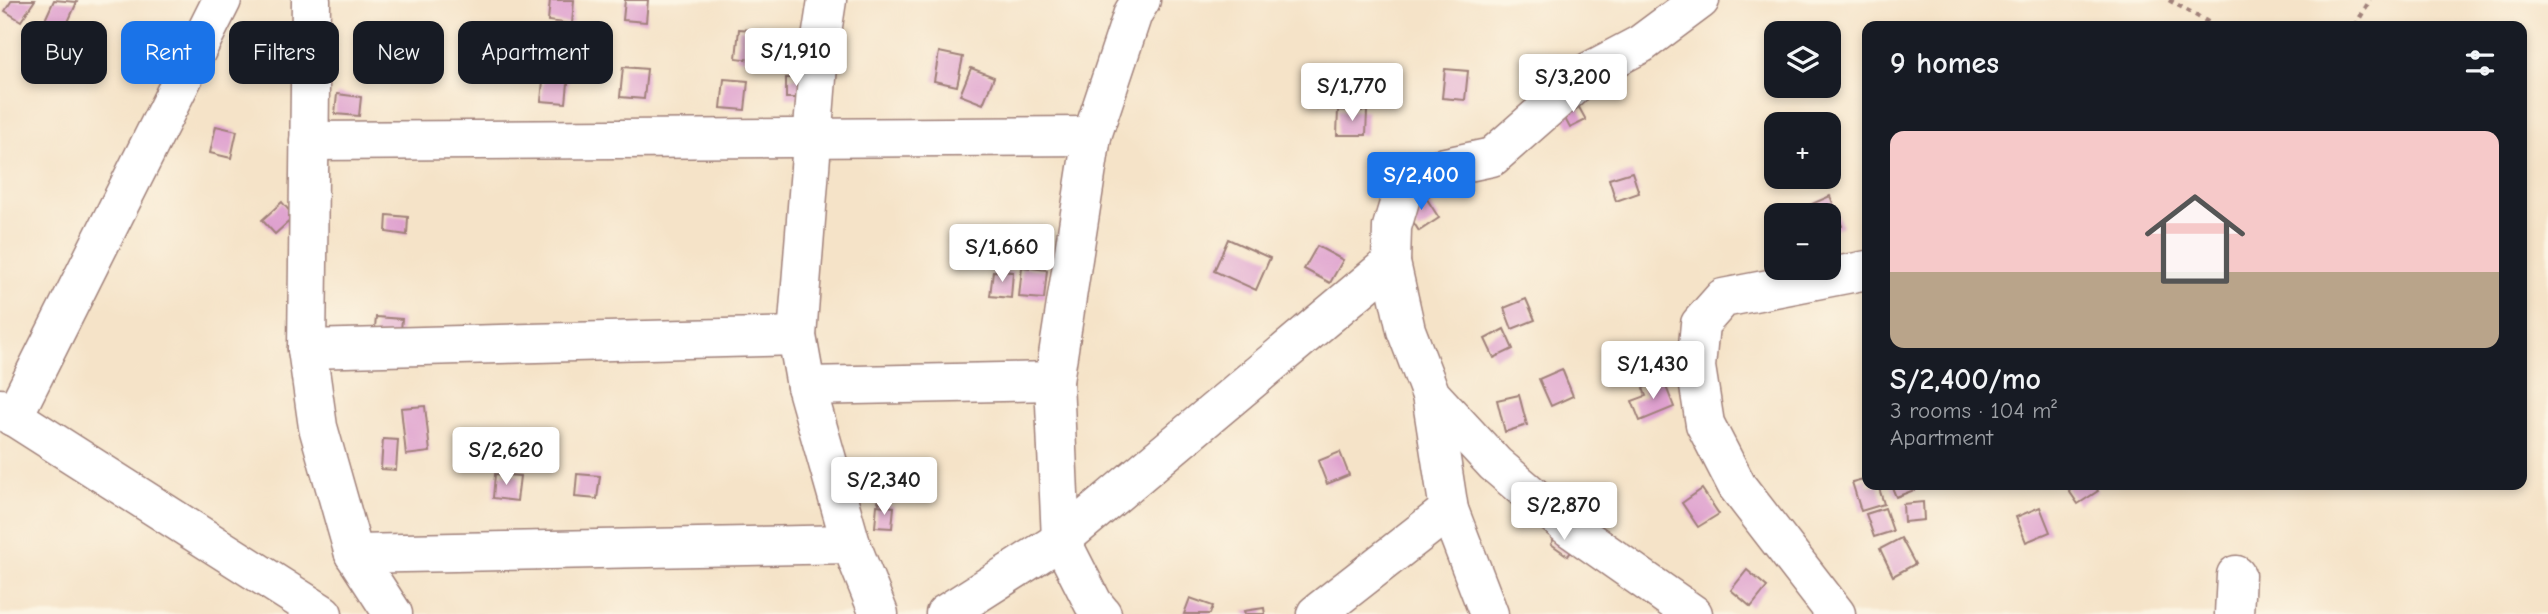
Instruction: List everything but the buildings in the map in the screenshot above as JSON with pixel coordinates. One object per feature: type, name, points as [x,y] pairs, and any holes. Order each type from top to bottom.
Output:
[{"type":"street","points":[[222,0],[6,413],[323,614]]},
{"type":"street","points":[[311,0],[307,349],[318,427],[355,554],[393,614]]},
{"type":"street","points":[[827,0],[819,52],[797,337],[806,386],[850,544],[879,614]]},
{"type":"street","points":[[1102,614],[1093,603],[1061,540],[1054,381],[1092,136],[1133,13],[1141,0]]},
{"type":"street","points":[[1489,614],[1449,510],[1431,395],[1406,330],[1391,263],[1392,227],[1403,190],[1431,170],[1492,157],[1590,71],[1641,44],[1700,0]]},
{"type":"street","points":[[309,141],[1092,136]]},
{"type":"street","points":[[946,614],[1061,540],[1391,263]]},
{"type":"street","points":[[1836,614],[1737,486],[1704,424],[1696,367],[1700,324],[1723,298],[1862,271]]},
{"type":"street","points":[[307,349],[797,337]]},
{"type":"street","points":[[806,386],[1054,381]]},
{"type":"street","points":[[1431,395],[1495,464],[1560,520],[1693,614]]},
{"type":"street","points":[[1316,614],[1449,510]]},
{"type":"street","points":[[355,554],[850,544]]},
{"type":"street","points":[[2234,614],[2236,575]]},
{"type":"path","points":[[2169,0],[2206,21]]},
{"type":"path","points":[[2357,21],[2370,0]]}]
